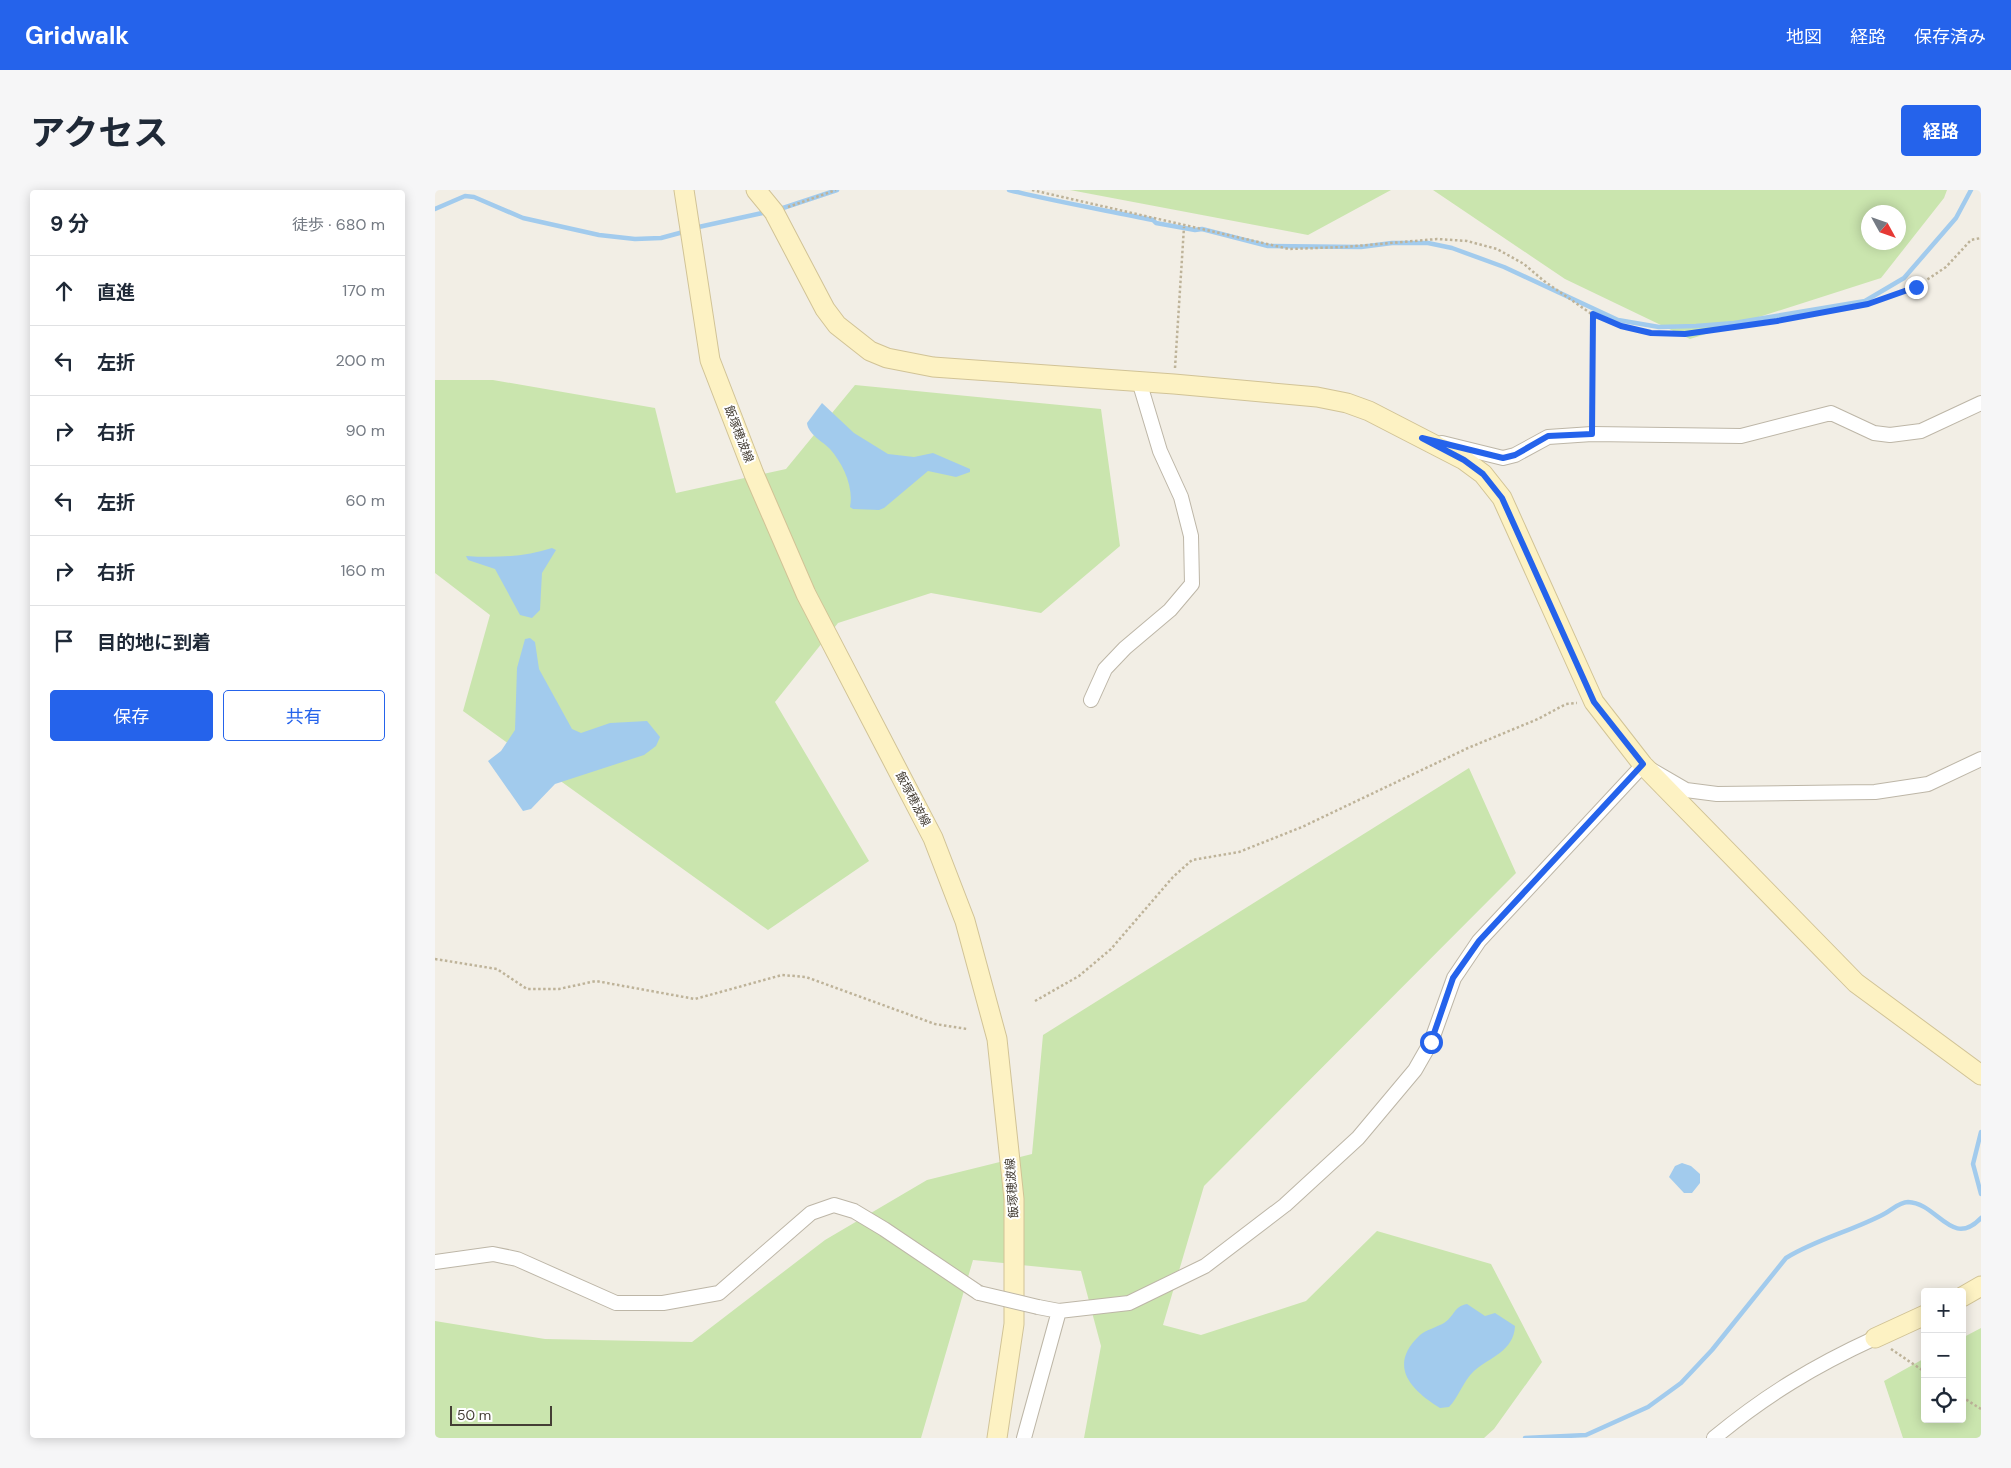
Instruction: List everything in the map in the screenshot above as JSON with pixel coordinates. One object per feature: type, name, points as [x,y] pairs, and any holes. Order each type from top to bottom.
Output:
[{"type":"street","name":"飯塚穂波線","points":[[684,190],[711,360],[754,474],[806,594],[933,838],[965,921],[997,1039],[1014,1209],[1014,1324],[997,1438]]},
{"type":"street","points":[[756,190],[774,212],[825,309],[837,325],[869,351],[887,358],[933,367],[1139,381],[1317,397],[1347,403],[1369,411],[1464,460],[1483,474],[1502,498],[1594,702],[1643,764],[1856,983],[1981,1075]]},
{"type":"street","points":[[1091,700],[1105,669],[1125,648],[1170,610],[1192,584],[1191,536],[1181,497],[1159,451],[1139,381]]},
{"type":"street","points":[[1422,438],[1503,458],[1515,455],[1548,436],[1592,434],[1741,436],[1831,413],[1874,433],[1891,435],[1921,431],[1981,403]]},
{"type":"street","points":[[1643,764],[1686,790],[1717,794],[1875,792],[1928,784],[1981,759]]},
{"type":"street","points":[[435,1262],[493,1254],[517,1259],[616,1303],[663,1303],[719,1293],[811,1213],[834,1206],[854,1211],[884,1229],[979,1293],[1059,1311],[1129,1304],[1205,1266],[1285,1204],[1358,1138],[1415,1070],[1431,1042],[1453,978],[1479,941],[1643,764]]},
{"type":"street","points":[[1966,1295],[1981,1286]]},
{"type":"street","points":[[1024,1438],[1059,1311]]},
{"type":"street","points":[[1714,1438],[1744,1413],[1805,1372],[1921,1317]]},
{"type":"path","points":[[774,212],[836,190]]},
{"type":"path","points":[[1032,190],[1289,249],[1344,247],[1437,239],[1467,242],[1497,249],[1524,264],[1544,281],[1593,314],[1621,326],[1651,333],[1685,334],[1777,321],[1868,304],[1916,287],[1946,267],[1971,240],[1981,238]]},
{"type":"path","points":[[1174,384],[1184,226]]},
{"type":"path","points":[[1592,434],[1593,314]]},
{"type":"path","points":[[1035,1001],[1079,976],[1111,949],[1173,877],[1192,860],[1239,852],[1302,827],[1468,748],[1538,719],[1566,704],[1594,702]]},
{"type":"path","points":[[435,959],[497,968],[527,989],[559,989],[596,981],[695,999],[782,975],[806,976],[935,1024],[967,1029]]},
{"type":"path","points":[[1875,1338],[1921,1369]]},
{"type":"path","points":[[1966,1400],[1981,1409]]},
{"type":"green space","points":[[1070,190],[1391,190],[1308,235]]},
{"type":"green space","points":[[1433,190],[1947,190],[1944,198],[1906,246],[1906,205],[1861,205],[1861,250],[1903,250],[1881,278],[1690,339],[1565,279]]},
{"type":"green space","points":[[435,380],[493,380],[655,408],[676,493],[786,469],[855,385],[1101,409],[1120,546],[1041,613],[931,593],[838,623],[775,702],[869,861],[768,930],[463,711],[490,615],[435,573]]},
{"type":"green space","points":[[1469,768],[1516,873],[1204,1186],[1163,1325],[1201,1335],[1306,1301],[1377,1231],[1491,1264],[1542,1362],[1494,1429],[1484,1438],[1084,1438],[1101,1346],[1081,1271],[973,1260],[921,1438],[435,1438],[435,1321],[545,1339],[692,1342],[825,1240],[927,1180],[1032,1154],[1043,1035]]},
{"type":"green space","points":[[1981,1328],[1981,1438],[1903,1438],[1884,1381],[1921,1360],[1921,1423],[1966,1423],[1966,1336]]},
{"type":"water","points":[[822,403],[854,433],[888,454],[914,457],[933,453],[970,469],[970,472],[956,477],[928,471],[884,508],[879,510],[853,509],[850,507],[849,484],[843,469],[830,449],[808,427],[807,423]]},
{"type":"water","points":[[552,548],[556,550],[542,573],[540,610],[532,618],[520,615],[495,569],[468,560],[466,556],[509,556]]},
{"type":"water","points":[[530,638],[535,642],[539,669],[572,729],[581,733],[610,723],[647,721],[660,737],[656,746],[644,755],[555,784],[531,809],[523,811],[488,761],[501,751],[515,730],[517,668],[525,639]]},
{"type":"water","points":[[1682,1163],[1691,1166],[1700,1174],[1700,1183],[1692,1193],[1684,1193],[1669,1177],[1675,1166]]},
{"type":"water","points":[[1467,1304],[1485,1316],[1495,1313],[1515,1326],[1514,1335],[1506,1348],[1470,1375],[1449,1407],[1440,1408],[1429,1401],[1412,1385],[1404,1367],[1405,1357],[1410,1346],[1420,1335],[1444,1323],[1459,1307]]},
{"type":"waterway","points":[[777,210],[837,190]]},
{"type":"waterway","points":[[1009,190],[1153,220],[1156,223],[1195,230],[1202,229],[1268,246],[1361,247],[1392,243],[1428,243],[1452,248],[1504,267],[1618,320],[1659,327],[1734,323],[1865,301],[1904,278],[1956,218],[1971,190]]},
{"type":"waterway","points":[[435,209],[465,196],[474,197],[523,218],[599,235],[635,239],[661,238],[687,231]]},
{"type":"waterway","points":[[694,228],[767,212]]},
{"type":"waterway","points":[[1981,1132],[1973,1164],[1981,1194]]},
{"type":"waterway","points":[[1525,1438],[1586,1435],[1648,1407],[1681,1383],[1712,1350],[1786,1258],[1810,1245],[1872,1220],[1905,1202],[1919,1204],[1953,1227],[1961,1229],[1970,1226],[1981,1218]]},
{"type":"route","points":[[1431,1042],[1453,978],[1479,941],[1643,764],[1594,702],[1579,673],[1502,498],[1483,474],[1464,460],[1422,438],[1503,458],[1515,455],[1548,436],[1592,434],[1593,314],[1621,326],[1651,333],[1685,334],[1777,321],[1868,304],[1916,287]]}]
